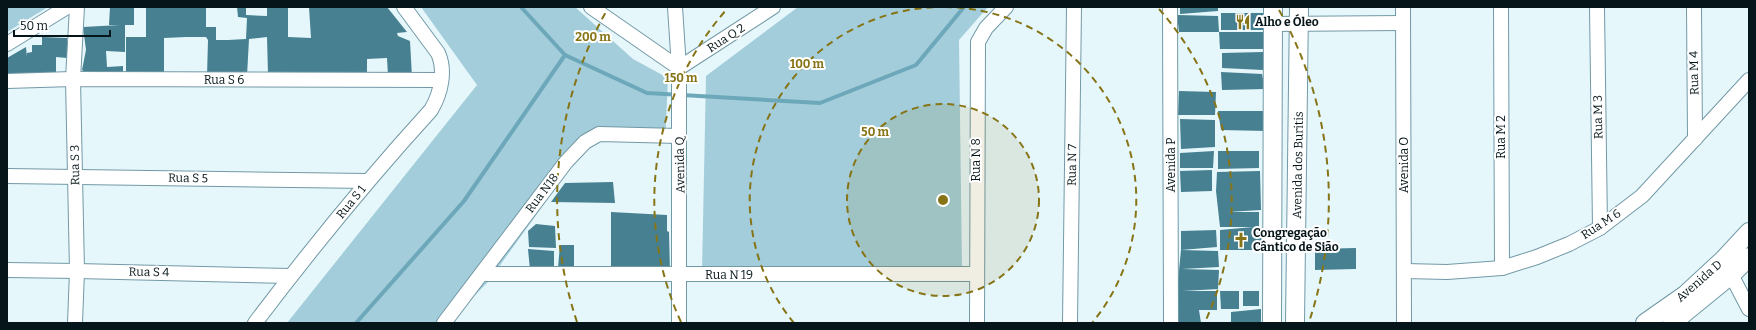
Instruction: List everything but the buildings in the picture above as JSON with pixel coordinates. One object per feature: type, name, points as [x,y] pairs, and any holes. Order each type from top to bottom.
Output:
[{"type":"main road","name":"Avenida dos Buritis","points":[[1295,323],[1299,15]]},
{"type":"main road","name":"Avenida dos Buritis","points":[[1272,323],[1273,16]]},
{"type":"main road","name":"Avenida D","points":[[1672,323],[1728,267],[1749,232]]},
{"type":"main road","name":"Avenida D","points":[[1645,323],[1728,267],[1749,257]]},
{"type":"street","points":[[7,44],[67,7]]},
{"type":"street","name":"Rua S 3","points":[[75,323],[77,271],[73,79],[77,7]]},
{"type":"street","name":"Rua S 1","points":[[256,323],[291,276],[368,181],[431,110],[439,93],[442,67],[438,53],[404,7]]},
{"type":"street","points":[[591,7],[679,68]]},
{"type":"street","name":"Avenida Q","points":[[675,7],[679,68],[679,323]]},
{"type":"street","name":"Rua Q 2","points":[[679,68],[773,7]]},
{"type":"street","name":"Rua N 8","points":[[976,323],[978,42],[986,28],[1006,7]]},
{"type":"street","name":"Rua N 7","points":[[1070,323],[1074,7]]},
{"type":"street","name":"Avenida P","points":[[1170,7],[1172,323]]},
{"type":"street","name":"Avenida O","points":[[1403,7],[1404,323]]},
{"type":"street","name":"Rua M 2","points":[[1501,7],[1502,268]]},
{"type":"street","name":"Rua M 3","points":[[1597,7],[1600,228]]},
{"type":"street","name":"Rua M 4","points":[[1694,7],[1695,139]]},
{"type":"street","points":[[1273,16],[1299,15],[1403,23]]},
{"type":"street","name":"Rua S 6","points":[[7,81],[73,79],[441,80]]},
{"type":"street","name":"Rua M 6","points":[[1405,271],[1446,272],[1502,268],[1537,257],[1569,244],[1600,228],[1642,196],[1749,80]]},
{"type":"street","name":"Rua N18","points":[[444,323],[566,162],[589,138],[599,134],[679,136]]},
{"type":"street","name":"Rua S 5","points":[[7,176],[368,181]]},
{"type":"street","points":[[1728,267],[1749,310]]},
{"type":"street","name":"Rua S 4","points":[[7,270],[291,276]]},
{"type":"street","name":"Rua N 19","points":[[482,274],[976,274]]},
{"type":"shaded area","points":[[7,7],[48,7],[7,32]]},
{"type":"shaded area","points":[[421,7],[575,7],[633,59],[668,78],[665,143],[595,133],[488,282],[447,323],[287,323],[477,85]]},
{"type":"shaded area","points":[[798,7],[988,7],[959,40],[962,269],[702,272],[706,76]]},
{"type":"waterway","points":[[521,7],[565,55],[647,93],[820,103],[916,65],[964,7]]},
{"type":"waterway","points":[[356,323],[464,201],[565,55]]},
{"type":"place","name":"Alho e Óleo","points":[[1243,22]]},
{"type":"place","name":"Congregação Cântico de Sião","points":[[1241,240]]}]
